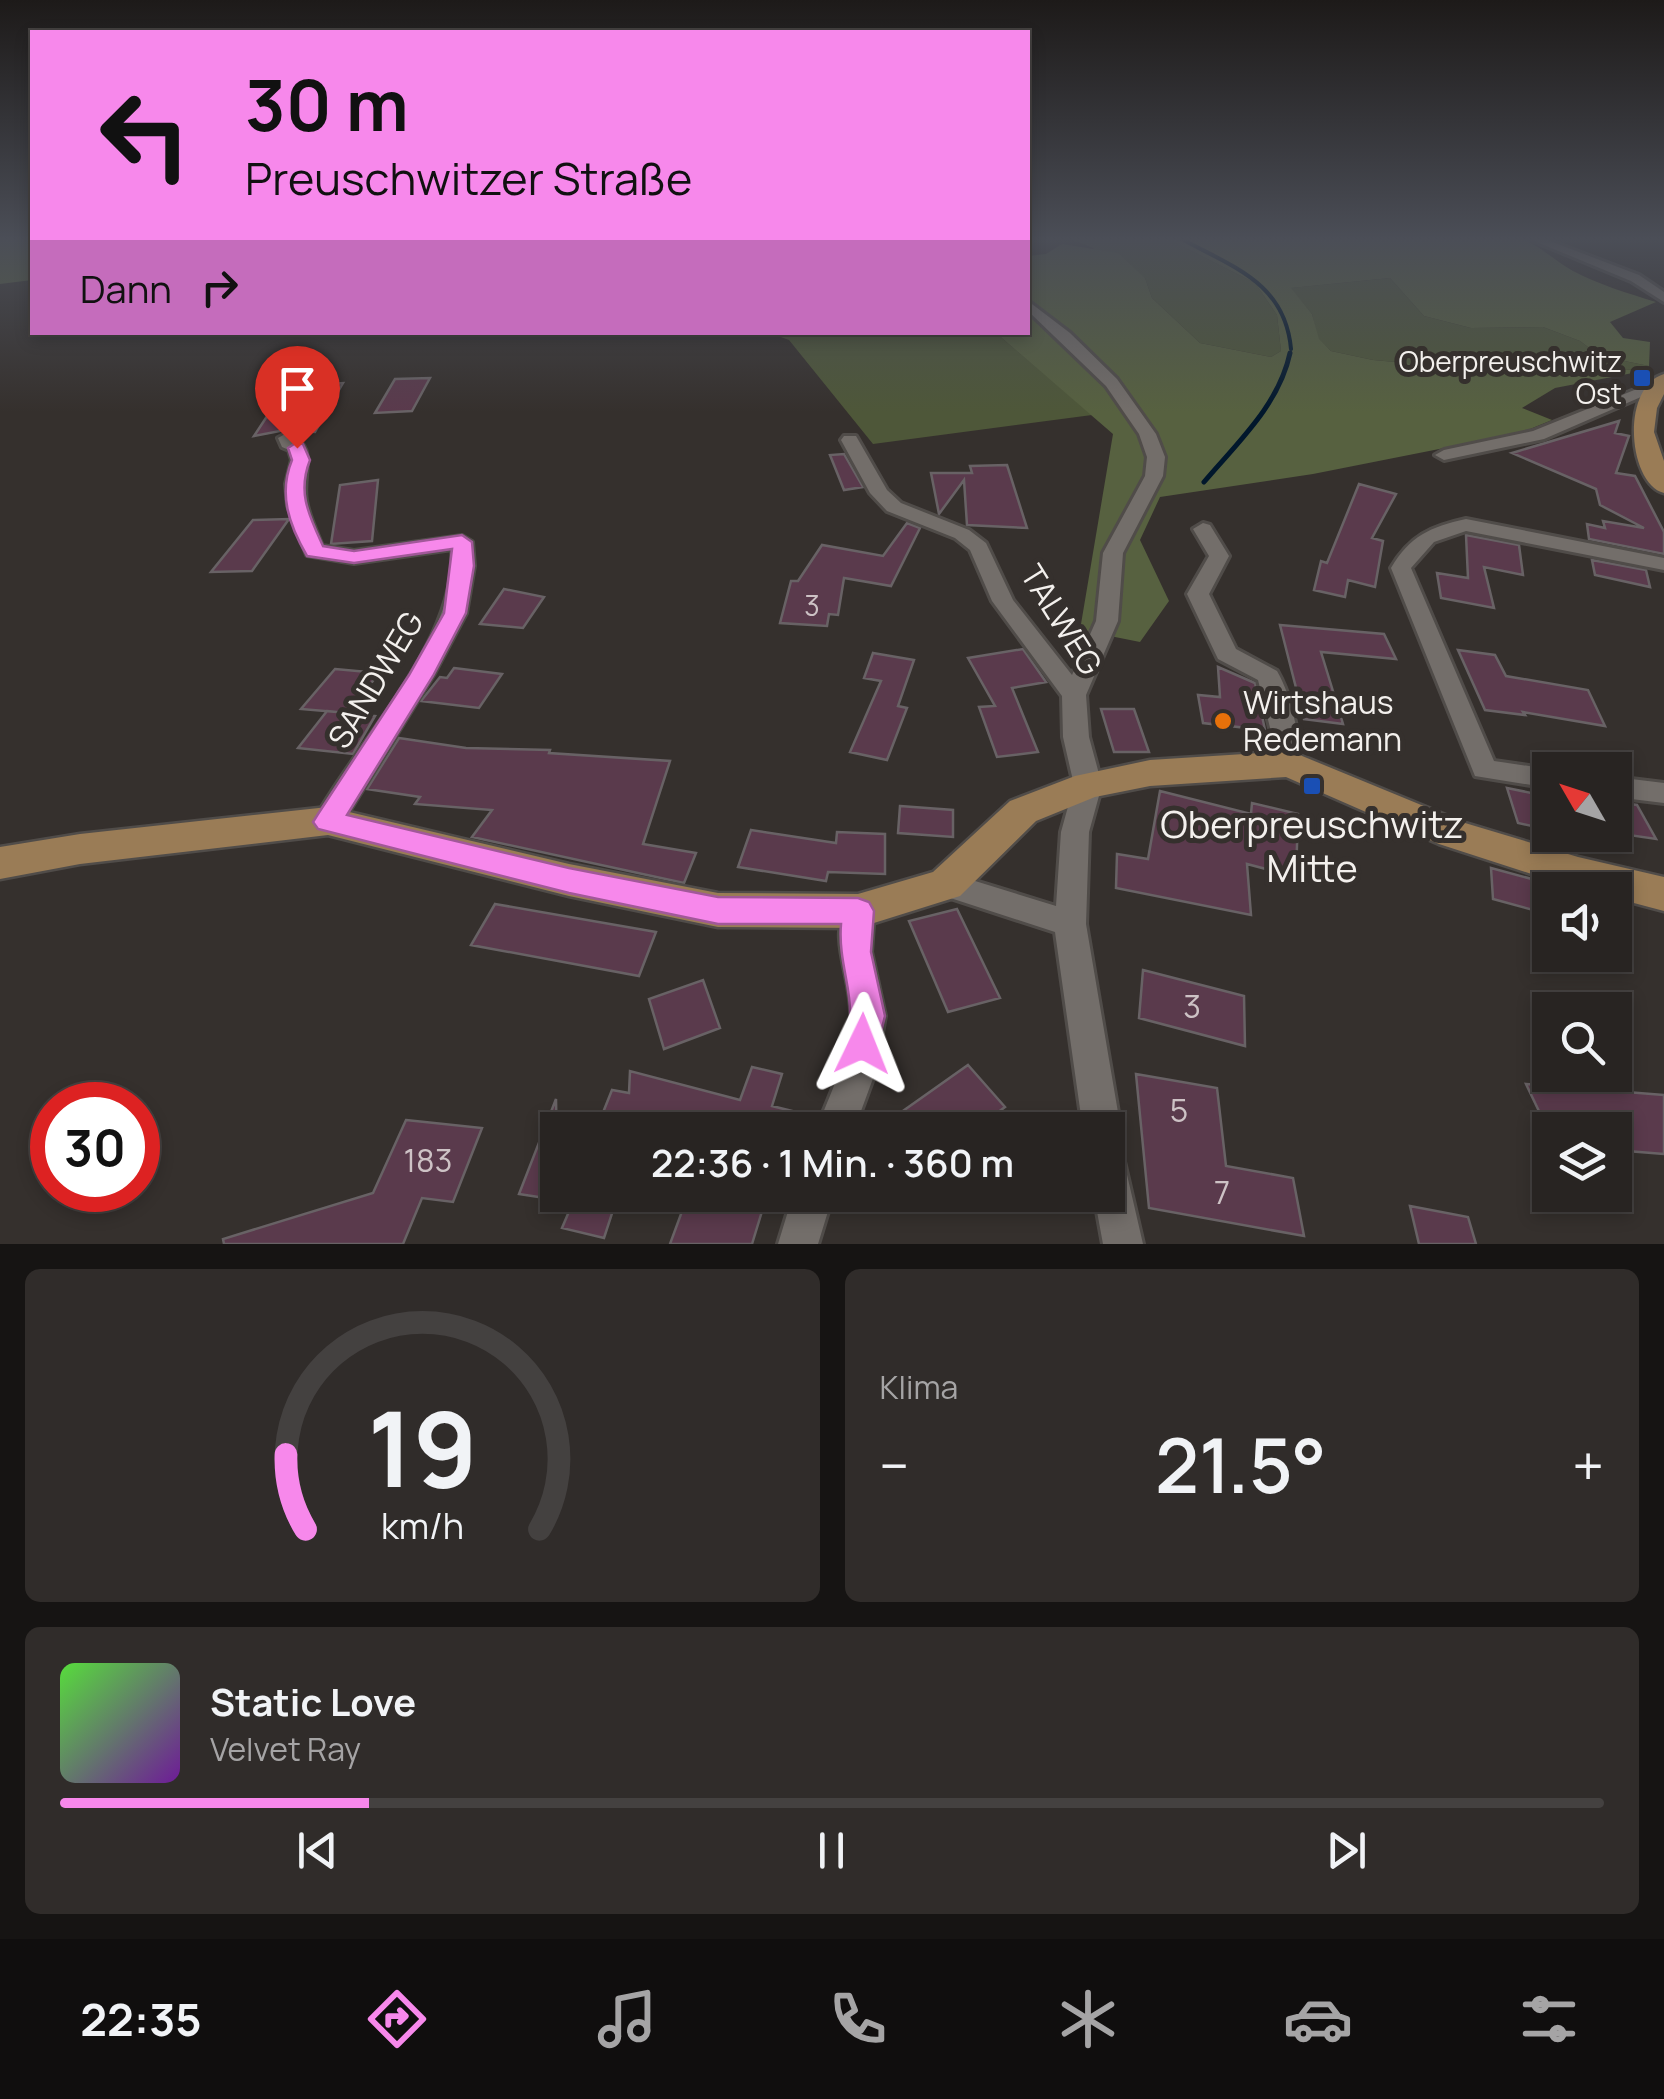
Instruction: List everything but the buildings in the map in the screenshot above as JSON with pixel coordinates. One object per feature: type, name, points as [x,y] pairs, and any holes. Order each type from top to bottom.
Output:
[{"type":"street","points":[[1030,306],[1058,326],[1088,357],[1136,413],[1154,447],[1156,473],[1135,504],[1110,563],[1109,613],[1074,695]]},
{"type":"street","points":[[1444,455],[1553,430],[1663,381]]},
{"type":"street","points":[[1661,473],[1640,422],[1646,400],[1663,381]]},
{"type":"street","name":"SANDWEG","points":[[287,438],[297,448],[301,460],[293,480],[294,504],[314,551],[354,557],[462,542],[464,566],[455,613],[421,676],[328,822]]},
{"type":"street","name":"TALWEG","points":[[850,440],[879,493],[894,507],[962,534],[979,548],[1002,601],[1074,695],[1076,738],[1088,785]]},
{"type":"street","points":[[1532,775],[1484,768],[1400,568],[1414,544],[1435,532],[1466,525],[1664,564]]},
{"type":"street","points":[[1203,529],[1219,556],[1198,594],[1226,654],[1268,676],[1279,706],[1290,764]]},
{"type":"street","points":[[0,863],[328,822],[569,880],[718,910],[858,911],[946,884],[1023,810],[1088,785],[1150,773],[1290,764],[1454,834],[1578,874],[1664,894]]},
{"type":"street","points":[[1088,785],[1075,832],[1070,924],[1099,1112]]},
{"type":"street","points":[[1632,788],[1664,793]]},
{"type":"street","points":[[946,884],[1070,924]]},
{"type":"street","points":[[842,1112],[856,1073],[868,1016],[855,952],[858,911]]},
{"type":"street","points":[[798,1244],[808,1212]]},
{"type":"street","points":[[1117,1212],[1123,1244]]},
{"type":"green space","points":[[1030,296],[1151,296],[1200,343],[1271,357],[1281,351],[1277,315],[1264,296],[1298,296],[1312,314],[1319,339],[1331,351],[1373,360],[1485,370],[1590,366],[1643,371],[1555,388],[1522,408],[1552,420],[1520,433],[1313,474],[1160,497],[1140,540],[1169,601],[1140,642],[1080,630],[1113,434],[998,335],[1030,335]]},
{"type":"green space","points":[[1264,296],[1277,315],[1281,351],[1271,357],[1200,343],[1152,298]]},
{"type":"green space","points":[[1297,296],[1406,296],[1424,316],[1471,328],[1543,327],[1580,341],[1600,356],[1649,366],[1643,371],[1590,366],[1485,370],[1373,360],[1331,351],[1318,339],[1312,314]]},
{"type":"green space","points":[[1406,296],[1638,296],[1656,302],[1610,322],[1623,338],[1650,342],[1649,366],[1600,356],[1580,341],[1543,327],[1471,328],[1424,316]]},
{"type":"green space","points":[[775,335],[998,335],[1092,415],[873,444],[789,340]]},
{"type":"waterway","points":[[1270,296],[1287,326],[1291,349]]},
{"type":"waterway","points":[[1204,482],[1267,406],[1290,353]]},
{"type":"place","name":"Oberpreuschwitz Ost","points":[[1642,378]]},
{"type":"place","name":"Wirtshaus Redemann","points":[[1223,721]]},
{"type":"place","name":"Oberpreuschwitz Mitte","points":[[1312,786]]},
{"type":"route","points":[[297,448],[301,460],[293,480],[294,504],[314,551],[354,557],[462,542],[464,566],[455,613],[421,676],[328,822],[569,880],[718,910],[858,911],[855,952],[868,1016],[862,1044]]}]
